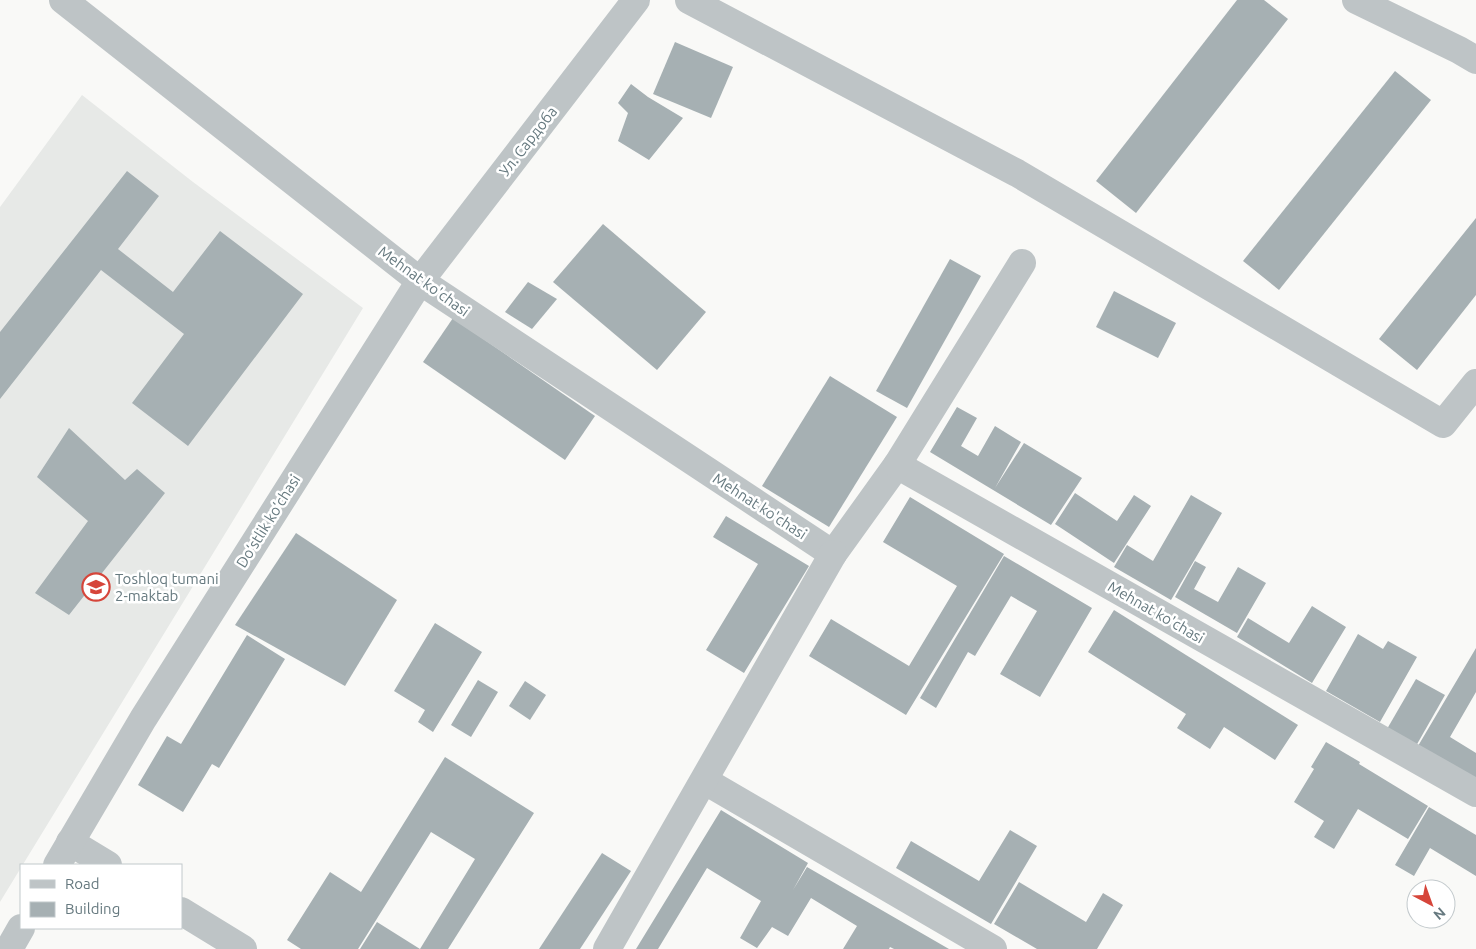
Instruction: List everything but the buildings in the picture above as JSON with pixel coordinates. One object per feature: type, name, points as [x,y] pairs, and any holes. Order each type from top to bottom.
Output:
[{"type":"street","name":"Mehnat ko'chasi","points":[[63,0],[420,281],[833,554]]},
{"type":"street","name":"Ул. Сардоба","points":[[420,281],[636,0]]},
{"type":"street","points":[[689,0],[1017,173],[1443,424],[1476,382]]},
{"type":"street","points":[[1356,0],[1476,60]]},
{"type":"street","points":[[607,949],[705,781],[833,554],[897,465],[1022,264]]},
{"type":"street","name":"Do‘stlik ko‘chasi","points":[[64,854],[142,719],[420,281]]},
{"type":"street","name":"Mehnat ko'chasi","points":[[897,465],[1476,792]]},
{"type":"street","points":[[705,781],[993,949]]},
{"type":"street","points":[[64,854],[104,864]]},
{"type":"street","points":[[182,912],[243,949]]},
{"type":"street","points":[[9,949],[20,929]]},
{"type":"shaded area","name":"Toshloq tumani 2-maktab","points":[[82,95],[193,182],[363,308],[23,864],[20,864],[20,869],[0,902],[0,207]]},
{"type":"place","name":"Toshloq tumani 2-maktab","points":[[96,587]]}]
